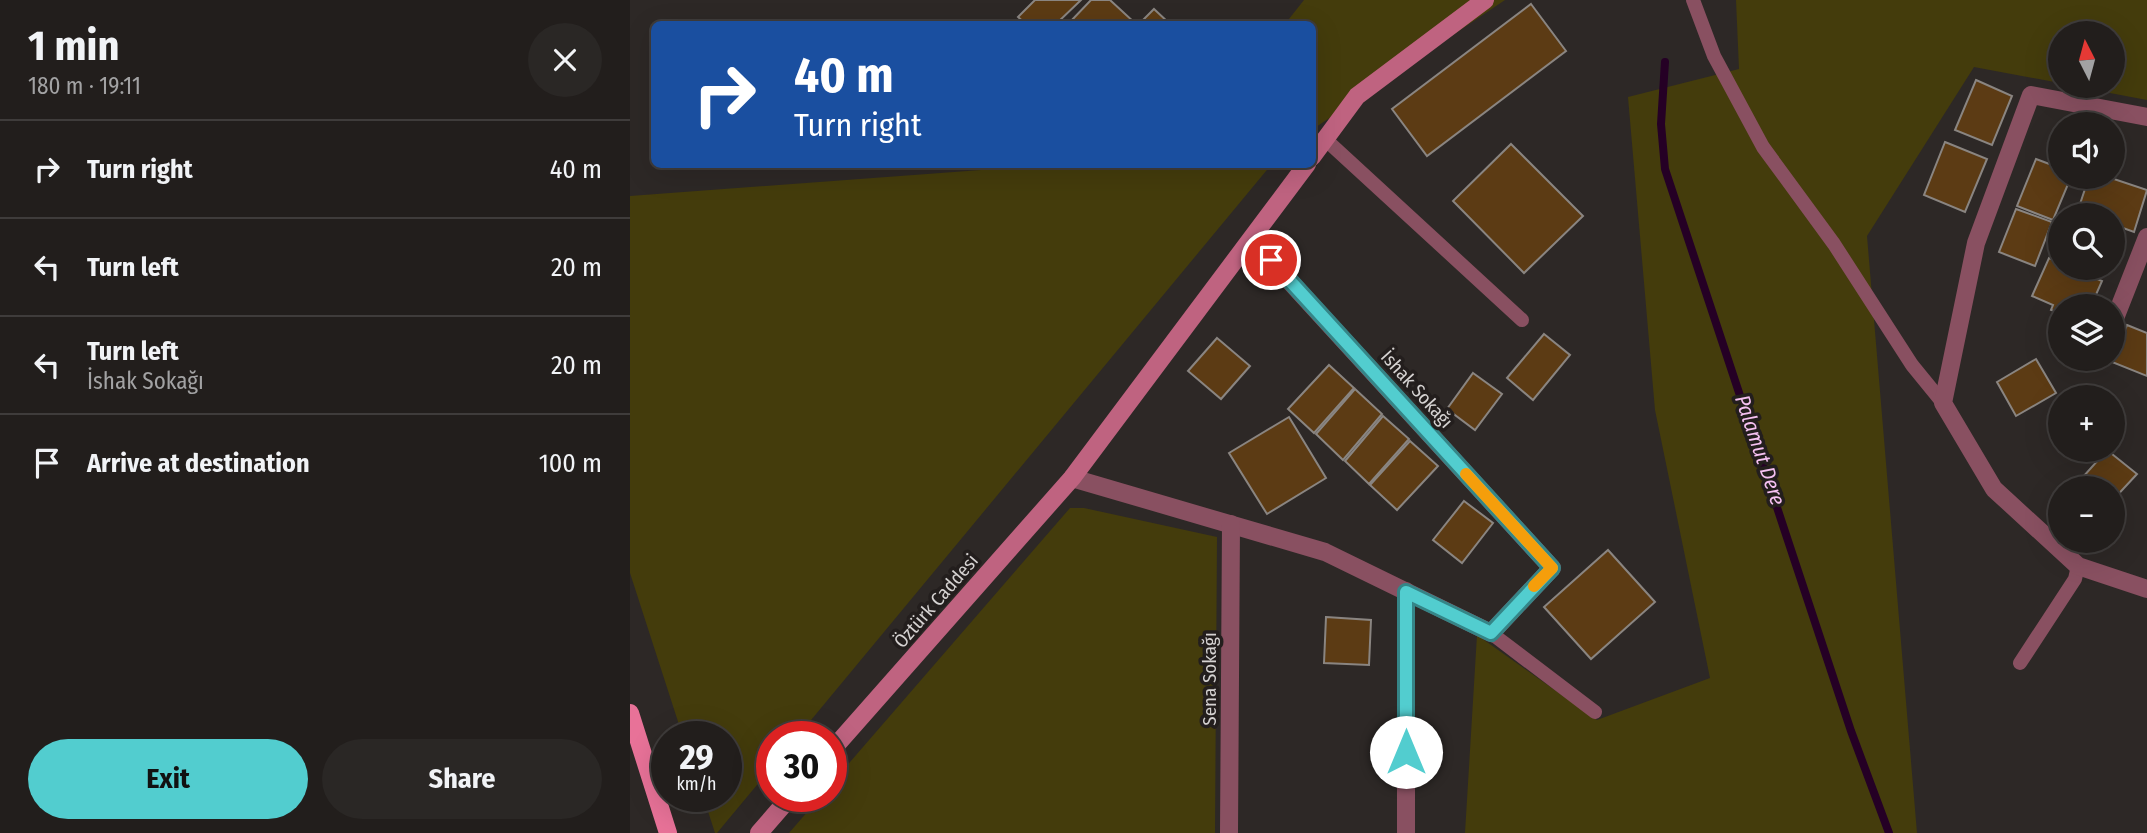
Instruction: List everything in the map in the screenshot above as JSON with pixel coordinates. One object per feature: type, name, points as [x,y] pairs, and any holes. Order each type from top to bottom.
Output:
[{"type":"main road","points":[[630,713],[668,833]]},
{"type":"street","points":[[1316,151],[1357,96],[1485,0]]},
{"type":"street","points":[[2147,117],[2031,95],[1976,243],[1943,403],[1994,489],[2078,566],[2147,589]]},
{"type":"street","name":"Öztürk Caddesi","points":[[847,733],[1072,478],[1304,168]]},
{"type":"street","points":[[2125,294],[2147,237]]},
{"type":"street","name":"İshak Sokağı","points":[[1252,240],[1552,568],[1491,633]]},
{"type":"street","points":[[1072,478],[1325,552],[1491,633]]},
{"type":"street","name":"Sena Sokağı","points":[[1229,833],[1231,524]]},
{"type":"street","points":[[1406,592],[1406,833]]},
{"type":"street","points":[[759,833],[777,812]]},
{"type":"lane","points":[[1693,0],[1714,56],[1763,147],[1834,244],[1912,365],[1943,403]]},
{"type":"lane","points":[[1325,139],[1522,320]]},
{"type":"lane","points":[[2020,663],[2075,579],[2078,566]]},
{"type":"lane","points":[[1491,633],[1595,712]]},
{"type":"shaded area","points":[[1304,0],[1505,0],[1316,127],[1316,21],[1287,21]]},
{"type":"shaded area","points":[[1736,0],[2147,0],[2147,100],[2125,96],[2125,21],[2048,21],[2048,81],[1974,67],[1867,236],[1917,833],[1465,833],[1477,635],[1597,720],[1710,678],[1655,410],[1628,97],[1739,69]]},
{"type":"shaded area","points":[[1007,168],[1269,168],[810,721],[756,721],[756,786],[742,803],[742,721],[678,721],[630,573],[630,196]]},
{"type":"shaded area","points":[[1070,508],[1084,508],[1217,537],[1215,833],[789,833],[807,812],[847,812],[847,766]]},
{"type":"shaded area","points":[[708,812],[734,812],[717,833]]},
{"type":"building","points":[[1035,0],[1081,0],[1059,21],[1023,21],[1018,17]]},
{"type":"building","points":[[1091,0],[1110,0],[1133,21],[1071,21]]},
{"type":"building","points":[[1531,4],[1566,51],[1427,156],[1392,109]]},
{"type":"building","points":[[1154,9],[1167,21],[1142,21]]},
{"type":"building","points":[[1976,80],[2012,96],[1992,145],[1955,130]]},
{"type":"building","points":[[1945,142],[1987,159],[1965,212],[1924,195]]},
{"type":"building","points":[[1511,144],[1583,216],[1524,273],[1453,201]]},
{"type":"building","points":[[2036,159],[2048,164],[2048,189],[2066,189],[2060,203],[2048,203],[2048,218],[2017,206]]},
{"type":"building","points":[[2125,183],[2147,190],[2134,232],[2125,229],[2125,203],[2080,203],[2085,189],[2125,189]]},
{"type":"building","points":[[2016,209],[2048,221],[2048,232],[2035,266],[1999,252]]},
{"type":"building","points":[[2048,260],[2048,280],[2102,281],[2096,294],[2048,294],[2048,303],[2032,296]]},
{"type":"building","points":[[2127,325],[2147,333],[2147,376],[2125,367]]},
{"type":"building","points":[[1544,334],[1570,355],[1533,400],[1507,378]]},
{"type":"building","points":[[1217,338],[1250,366],[1221,399],[1188,371]]},
{"type":"building","points":[[2036,359],[2051,385],[2048,385],[2048,398],[2016,416],[1997,382]]},
{"type":"building","points":[[1329,365],[1354,388],[1314,433],[1288,409]]},
{"type":"building","points":[[1473,373],[1502,394],[1475,430],[1447,409]]},
{"type":"building","points":[[1355,389],[1382,414],[1343,460],[1316,434]]},
{"type":"building","points":[[1383,416],[1409,439],[1369,484],[1345,461]]},
{"type":"building","points":[[1289,417],[1326,478],[1267,514],[1229,453]]},
{"type":"building","points":[[1410,441],[1438,466],[1397,510],[1370,485]]},
{"type":"building","points":[[2096,462],[2122,462],[2137,474],[2125,487],[2125,476],[2084,476]]},
{"type":"building","points":[[1464,501],[1493,523],[1462,563],[1433,540]]},
{"type":"building","points":[[1608,550],[1655,602],[1591,659],[1544,607]]},
{"type":"building","points":[[1326,617],[1371,620],[1369,665],[1324,663]]},
{"type":"waterway","name":"Palamut Dere","points":[[1665,62],[1661,124],[1665,169],[1851,731],[1889,833]]},
{"type":"slow traffic","points":[[1466,474],[1552,568],[1534,586]]},
{"type":"route","points":[[1271,260],[1552,568],[1491,633],[1406,592],[1406,752]]}]
